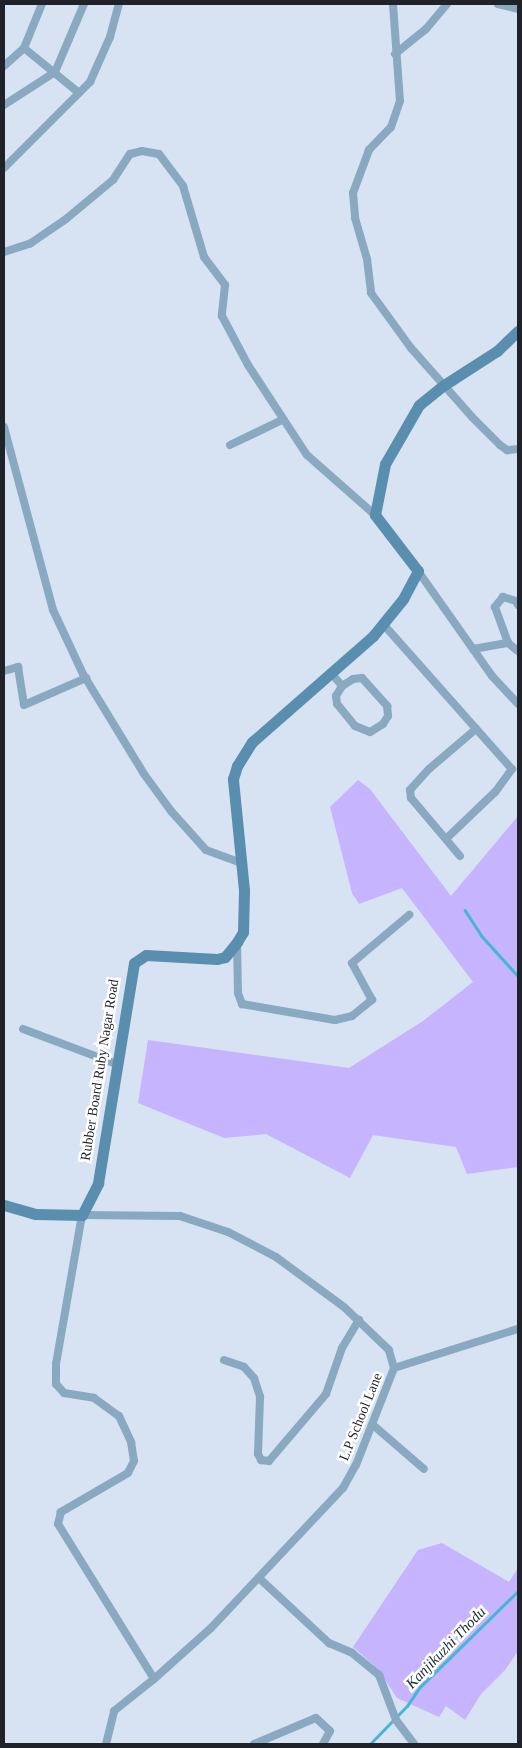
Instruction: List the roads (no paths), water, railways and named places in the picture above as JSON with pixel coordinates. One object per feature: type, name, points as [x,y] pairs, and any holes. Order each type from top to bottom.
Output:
[{"type":"main road","points":[[237,942],[243,932],[241,863],[234,778],[237,766],[252,742],[332,674],[384,625],[418,571],[375,515],[378,484],[393,446],[419,405],[444,384],[497,351],[518,331]]},
{"type":"main road","name":"Rubber Board Ruby Nagar Road","points":[[82,1215],[98,1183],[130,972],[138,958],[146,955],[217,959],[225,957],[237,942]]},
{"type":"main road","points":[[4,1205],[36,1214],[82,1215]]},
{"type":"street","points":[[4,66],[24,48],[42,4]]},
{"type":"street","points":[[4,105],[55,72],[84,4]]},
{"type":"street","points":[[4,168],[79,94],[99,64],[119,4]]},
{"type":"street","points":[[393,4],[395,54],[400,81],[397,115],[391,127],[369,150],[358,174],[353,194],[355,218],[367,259],[371,293],[411,348],[500,446],[507,450],[518,449]]},
{"type":"street","points":[[395,54],[426,30],[447,4]]},
{"type":"street","points":[[498,4],[518,9]]},
{"type":"street","points":[[24,48],[79,94]]},
{"type":"street","points":[[4,252],[31,243],[66,219],[113,180],[130,154],[142,151],[159,154],[183,186],[204,257],[225,285],[221,310],[224,322],[282,420],[308,455],[375,515]]},
{"type":"street","points":[[230,445],[282,420]]},
{"type":"street","points":[[4,428],[54,610],[86,678],[144,774],[171,811],[206,850],[241,863]]},
{"type":"street","points":[[418,571],[492,676],[518,704]]},
{"type":"street","points":[[518,605],[516,601],[503,597],[495,607],[508,643],[518,650]]},
{"type":"street","points":[[384,625],[512,768],[511,773],[447,838]]},
{"type":"street","points":[[473,649],[508,643]]},
{"type":"street","points":[[4,671],[18,667],[24,704],[86,678]]},
{"type":"street","points":[[332,674],[342,686]]},
{"type":"street","points":[[353,678],[362,678],[387,706],[388,716],[384,724],[370,732],[355,726],[337,704],[336,696],[342,686],[353,678]]},
{"type":"street","points":[[460,856],[447,838],[411,798],[410,790],[429,769],[476,729]]},
{"type":"street","points":[[237,942],[238,993],[242,1004],[335,1020],[352,1016],[372,1000],[352,963],[409,915]]},
{"type":"street","points":[[23,1029],[116,1064]]},
{"type":"street","points":[[82,1215],[56,1364],[56,1384],[64,1393],[94,1398],[119,1416],[131,1442],[134,1461],[128,1473],[61,1512],[58,1524],[154,1679]]},
{"type":"street","name":"L.P School Lane","points":[[82,1215],[180,1216],[211,1224],[276,1258],[359,1320],[389,1350],[394,1368],[373,1425],[343,1488],[211,1628],[154,1679],[114,1711],[106,1744]]},
{"type":"street","points":[[224,1360],[244,1367],[254,1378],[260,1397],[258,1454],[260,1460],[269,1461],[326,1394],[342,1348],[359,1320]]},
{"type":"street","points":[[394,1368],[518,1328]]},
{"type":"street","points":[[373,1425],[424,1469]]},
{"type":"street","points":[[259,1578],[329,1643],[352,1653],[379,1675],[396,1720],[414,1744]]},
{"type":"street","points":[[254,1744],[308,1718],[316,1718],[330,1731],[323,1744]]},
{"type":"waterway","points":[[465,910],[481,935],[518,976]]},
{"type":"waterway","name":"Kanjikuzhi Thodu","points":[[370,1744],[407,1706],[420,1687],[518,1591]]}]
